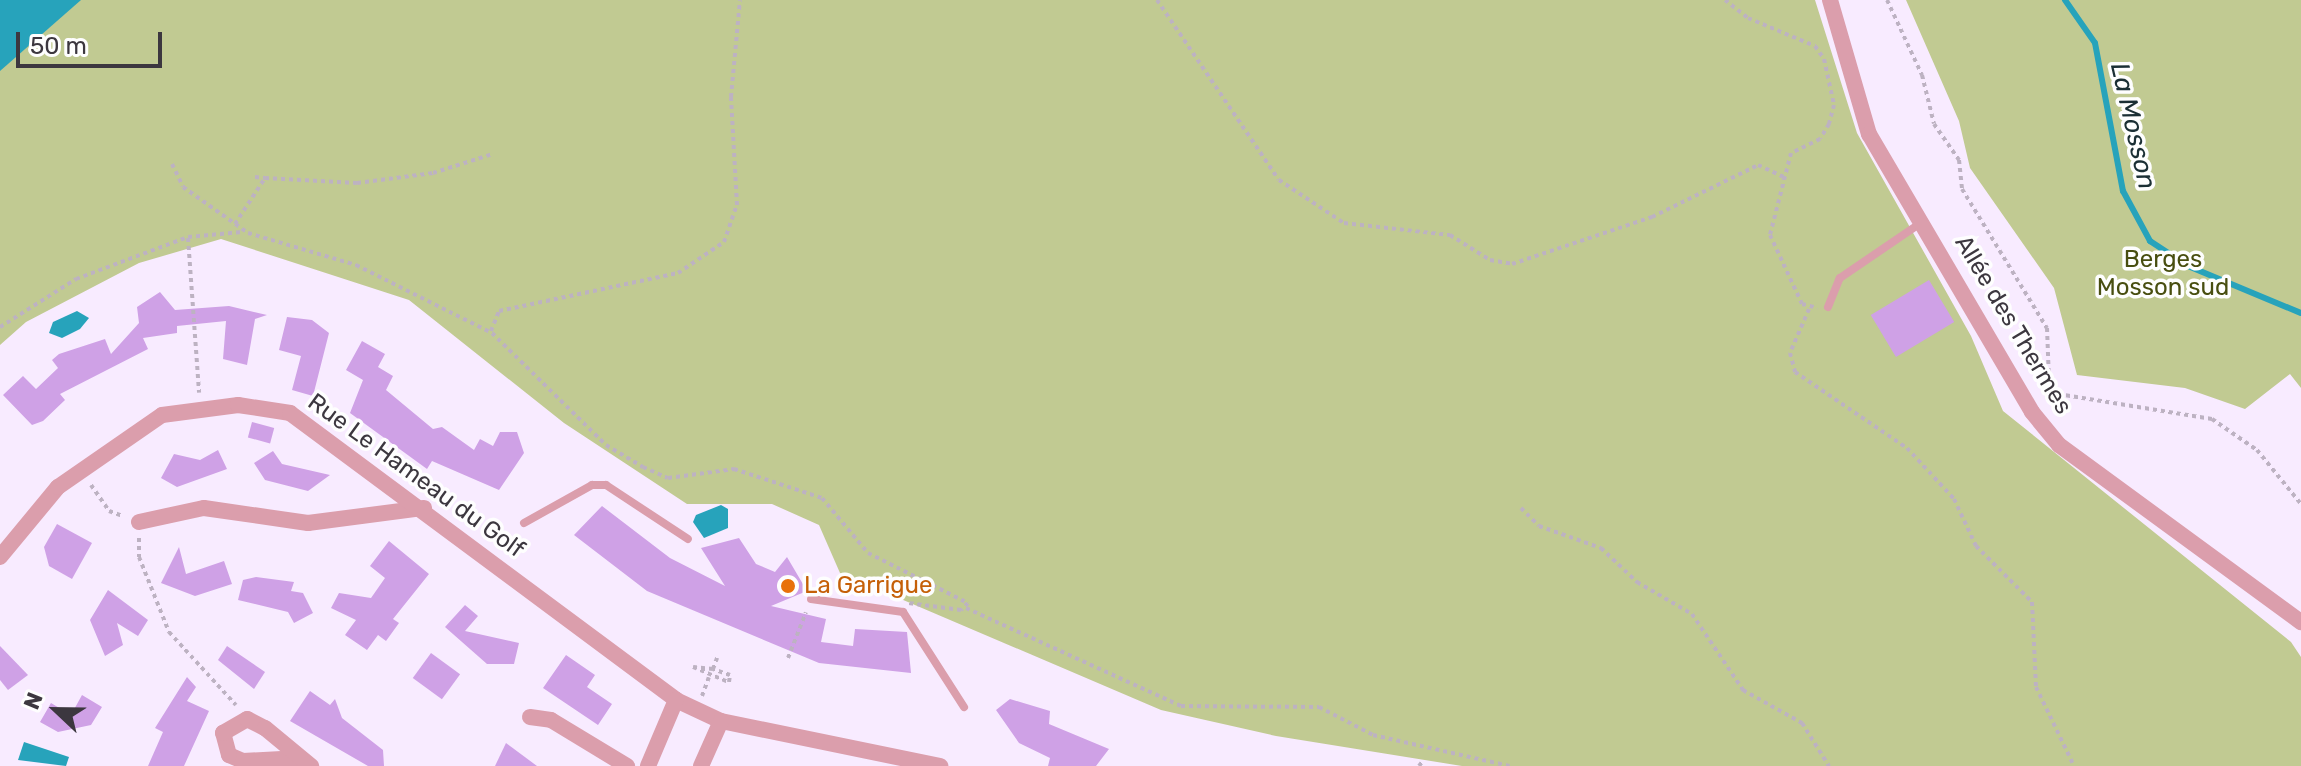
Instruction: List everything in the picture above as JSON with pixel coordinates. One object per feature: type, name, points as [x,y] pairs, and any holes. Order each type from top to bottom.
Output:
[{"type":"street","name":"Allée des Thermes","points":[[1830,0],[1869,134],[1923,221],[2032,412],[2059,445],[2301,622]]},
{"type":"street","name":"Rue Le Hameau du Golf","points":[[0,557],[80,470],[162,415],[201,407],[290,413],[424,508],[676,700],[721,721],[940,766]]},
{"type":"street","points":[[139,522],[204,508],[308,523],[424,508]]},
{"type":"street","points":[[648,766],[676,700]]},
{"type":"street","points":[[530,717],[551,720],[627,766]]},
{"type":"street","points":[[247,719],[306,762],[229,755],[223,733],[247,719]]},
{"type":"street","points":[[701,766],[721,721]]},
{"type":"lane","points":[[1828,307],[1840,278],[1923,221]]},
{"type":"lane","points":[[524,523],[592,485],[606,485],[688,539]]},
{"type":"lane","points":[[811,599],[903,612],[918,625],[964,707]]},
{"type":"path","points":[[492,333],[499,311],[678,273],[724,242],[737,205],[731,97],[740,0]]},
{"type":"path","points":[[1157,0],[1279,180],[1344,223],[1450,235],[1490,260],[1512,264],[1652,217],[1758,165],[1786,178]]},
{"type":"path","points":[[1725,0],[1748,18],[1815,46],[1824,59],[1834,105],[1829,124],[1820,139],[1791,153],[1770,235],[1809,309]]},
{"type":"path","points":[[1887,0],[1922,75],[1934,124],[1959,160],[1962,189],[2047,328],[2049,380],[2058,394],[2212,419],[2257,450],[2301,504]]},
{"type":"path","points":[[255,177],[357,183],[433,173],[493,154]]},
{"type":"path","points":[[172,164],[183,187],[248,233],[356,265],[492,333],[606,445],[643,467],[668,478],[734,469],[822,498],[868,553],[964,596],[966,608]]},
{"type":"path","points":[[235,224],[265,178]]},
{"type":"path","points":[[0,327],[76,279],[188,237],[248,233]]},
{"type":"path","points":[[188,237],[201,407]]},
{"type":"path","points":[[1809,309],[1828,307]]},
{"type":"path","points":[[1809,309],[1790,353],[1795,372],[1907,448],[1954,499],[1976,546],[2032,602],[2036,687],[2074,766]]},
{"type":"path","points":[[80,470],[109,511],[139,522],[139,557],[169,632],[247,719]]},
{"type":"path","points":[[1521,508],[1539,526],[1601,548],[1637,582],[1692,614],[1743,690],[1802,723],[1829,766]]},
{"type":"path","points":[[903,612],[910,598],[966,608],[1181,706],[1319,707],[1373,735],[1510,766]]},
{"type":"path","points":[[788,658],[811,599]]},
{"type":"path","points":[[713,669],[717,658]]},
{"type":"path","points":[[693,667],[713,669],[730,675],[729,682],[693,667]]},
{"type":"green space","points":[[0,0],[1815,0],[1857,133],[1971,336],[2003,411],[2291,642],[2301,657],[2301,766],[1462,766],[1276,736],[1161,710],[840,573],[819,525],[772,504],[687,504],[564,423],[409,300],[221,239],[139,263],[26,322],[0,345]]},
{"type":"green space","name":"Berges Mosson sud","points":[[1906,0],[2301,0],[2301,388],[2290,374],[2245,409],[2185,388],[2077,375],[2054,288],[1970,168],[1959,121]]},
{"type":"water","points":[[0,0],[81,0],[0,71]]},
{"type":"water","points":[[77,311],[89,318],[80,329],[62,338],[49,333],[53,322]]},
{"type":"water","points":[[721,505],[728,509],[728,528],[704,538],[693,522],[696,515]]},
{"type":"water","points":[[24,742],[69,757],[66,766],[18,760]]},
{"type":"building","points":[[1929,280],[1954,322],[1896,357],[1871,315]]},
{"type":"building","points":[[160,292],[175,310],[229,306],[267,315],[255,319],[247,365],[223,359],[226,321],[177,326],[177,333],[143,338],[148,349],[60,394],[65,400],[43,421],[32,425],[3,395],[23,376],[36,389],[58,368],[52,360],[59,354],[105,339],[111,354],[139,323],[137,307]]},
{"type":"building","points":[[287,317],[312,320],[329,333],[313,396],[292,390],[301,356],[279,350]]},
{"type":"building","points":[[362,341],[385,354],[378,367],[393,376],[386,390],[433,429],[442,427],[474,450],[480,439],[493,446],[500,432],[517,432],[524,453],[499,490],[432,461],[427,469],[350,413],[363,380],[346,370]]},
{"type":"building","points":[[252,422],[274,428],[270,443],[248,437]]},
{"type":"building","points":[[218,450],[227,469],[177,487],[161,478],[174,454],[200,460]]},
{"type":"building","points":[[273,451],[282,464],[330,475],[308,491],[265,480],[254,463]]},
{"type":"building","points":[[602,506],[670,558],[725,586],[701,548],[739,538],[756,564],[775,572],[787,557],[807,591],[771,606],[826,619],[821,642],[853,646],[855,629],[907,632],[911,673],[819,663],[647,591],[574,535]]},
{"type":"building","points":[[57,524],[92,543],[72,579],[49,566],[44,547]]},
{"type":"building","points":[[389,541],[429,574],[393,619],[399,623],[386,641],[378,635],[367,650],[345,635],[356,620],[331,608],[339,593],[371,598],[385,578],[370,566]]},
{"type":"building","points":[[179,547],[186,574],[224,561],[232,584],[195,596],[161,583]]},
{"type":"building","points":[[256,577],[294,582],[291,591],[303,593],[313,613],[294,623],[288,612],[238,600],[243,580]]},
{"type":"building","points":[[108,590],[148,620],[138,636],[117,623],[123,645],[105,656],[90,620]]},
{"type":"building","points":[[465,605],[478,616],[465,631],[519,643],[514,664],[487,664],[445,627]]},
{"type":"building","points":[[0,646],[28,675],[8,690],[0,680]]},
{"type":"building","points":[[227,646],[265,672],[254,689],[218,660]]},
{"type":"building","points":[[431,653],[460,674],[442,699],[413,678]]},
{"type":"building","points":[[566,655],[595,675],[587,687],[612,704],[598,725],[543,688]]},
{"type":"building","points":[[187,677],[196,687],[187,701],[209,711],[184,766],[148,766],[163,732],[155,728]]},
{"type":"building","points":[[310,691],[330,705],[335,699],[342,718],[383,750],[384,766],[368,766],[290,721]]},
{"type":"building","points":[[82,695],[102,707],[91,725],[58,732],[40,722],[51,703],[71,715]]},
{"type":"building","points":[[1010,699],[1050,711],[1049,724],[1109,749],[1096,766],[1048,766],[1050,758],[1019,743],[996,710]]},
{"type":"building","points":[[506,743],[537,766],[495,766]]},
{"type":"waterway","name":"La Mosson","points":[[2065,0],[2095,43],[2123,191],[2150,241],[2188,266],[2301,313]]},
{"type":"place","name":"La Garrigue","points":[[788,586]]}]
